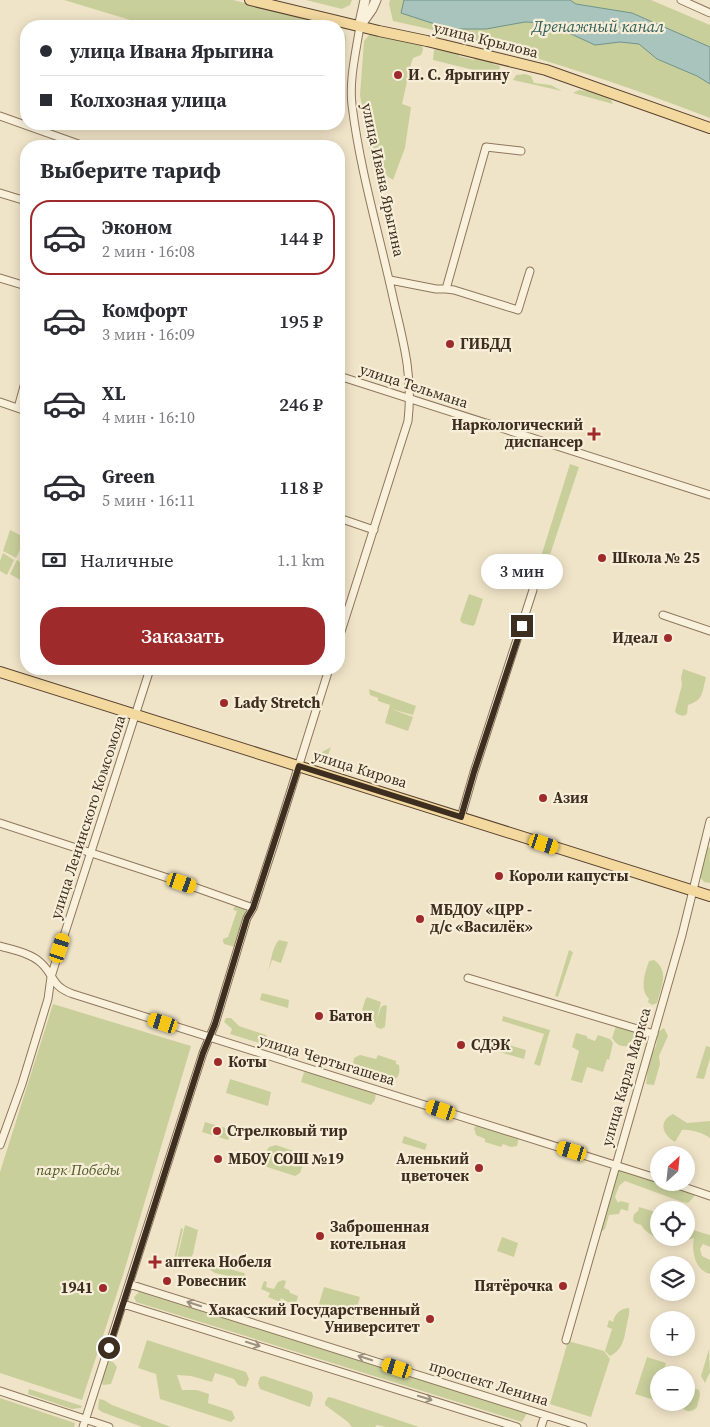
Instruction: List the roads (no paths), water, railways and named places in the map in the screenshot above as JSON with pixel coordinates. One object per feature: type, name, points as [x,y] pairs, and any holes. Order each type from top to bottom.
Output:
[{"type":"main road","name":"улица Крылова","points":[[250,0],[335,20]]},
{"type":"main road","name":"улица Крылова","points":[[345,22],[546,70],[710,128]]},
{"type":"main road","name":"улица Кирова","points":[[0,672],[710,896]]},
{"type":"street","points":[[360,26],[365,0]]},
{"type":"street","points":[[360,26],[376,0]]},
{"type":"street","points":[[681,0],[710,13]]},
{"type":"street","name":"улица Ивана Ярыгина","points":[[345,619],[408,421],[411,399],[409,366],[371,201],[352,104],[352,81],[360,26]]},
{"type":"street","points":[[0,116],[20,123]]},
{"type":"street","points":[[39,130],[67,140]]},
{"type":"street","points":[[446,289],[486,147],[521,151]]},
{"type":"street","points":[[0,193],[20,199]]},
{"type":"street","name":"улица Ивана Ярыгина","points":[[390,280],[436,289],[454,290],[518,310],[530,271]]},
{"type":"street","points":[[0,278],[20,284]]},
{"type":"street","name":"улица Тельмана","points":[[345,378],[710,495]]},
{"type":"street","points":[[0,402],[18,408],[20,401]]},
{"type":"street","points":[[345,520],[374,530]]},
{"type":"street","points":[[461,817],[533,590]]},
{"type":"street","points":[[663,616],[710,631]]},
{"type":"street","name":"улица Ленинского Комсомола","points":[[0,1145],[22,1084],[48,999],[51,977],[148,675]]},
{"type":"street","points":[[83,1427],[327,675]]},
{"type":"street","name":"улица Карла Маркса","points":[[566,1340],[682,935],[710,821]]},
{"type":"street","points":[[0,823],[92,852],[253,908]]},
{"type":"street","name":"улица Чертыгашева","points":[[0,946],[38,960],[56,985],[66,992],[650,1176]]},
{"type":"street","points":[[468,978],[654,1034]]},
{"type":"street","points":[[695,1191],[710,1196]]},
{"type":"street","name":"проспект Ленина","points":[[130,1284],[583,1427]]},
{"type":"street","points":[[123,1304],[517,1427]]},
{"type":"street","points":[[0,1391],[109,1427]]},
{"type":"street","points":[[542,1427],[545,1415]]},
{"type":"water","name":"Дренажный канал","points":[[404,0],[570,0],[576,4],[632,13],[710,47],[710,84],[697,76],[657,59],[639,44],[620,42],[595,45],[547,23],[525,22],[486,29],[450,29],[401,13]]},
{"type":"place","name":"И. С. Ярыгину","points":[[398,75]]},
{"type":"place","name":"ГИБДД","points":[[450,344]]},
{"type":"place","name":"Наркологический диспансер","points":[[594,434]]},
{"type":"place","name":"Школа № 25","points":[[602,558]]},
{"type":"place","name":"Идеал","points":[[668,638]]},
{"type":"place","name":"Lady Stretch","points":[[224,703]]},
{"type":"place","name":"Азия","points":[[543,798]]},
{"type":"place","name":"Короли капусты","points":[[499,876]]},
{"type":"place","name":"МБДОУ «ЦРР - д/с «Василёк»","points":[[420,919]]},
{"type":"place","name":"Батон","points":[[319,1016]]},
{"type":"place","name":"СДЭК","points":[[461,1045]]},
{"type":"place","name":"Коты","points":[[218,1062]]},
{"type":"place","name":"Стрелковый тир","points":[[217,1131]]},
{"type":"place","name":"МБОУ СОШ №19","points":[[218,1159]]},
{"type":"place","name":"Аленький цветочек","points":[[479,1168]]},
{"type":"place","name":"Заброшенная котельная","points":[[320,1236]]},
{"type":"place","name":"аптека Нобеля","points":[[155,1262]]},
{"type":"place","name":"Ровесник","points":[[167,1281]]},
{"type":"place","name":"Пятёрочка","points":[[563,1286]]},
{"type":"place","name":"1941","points":[[103,1288]]},
{"type":"place","name":"Хакасский Государственный Университет","points":[[430,1319]]},
{"type":"park label","name":"парк Победы","points":[[78,1170]]}]
